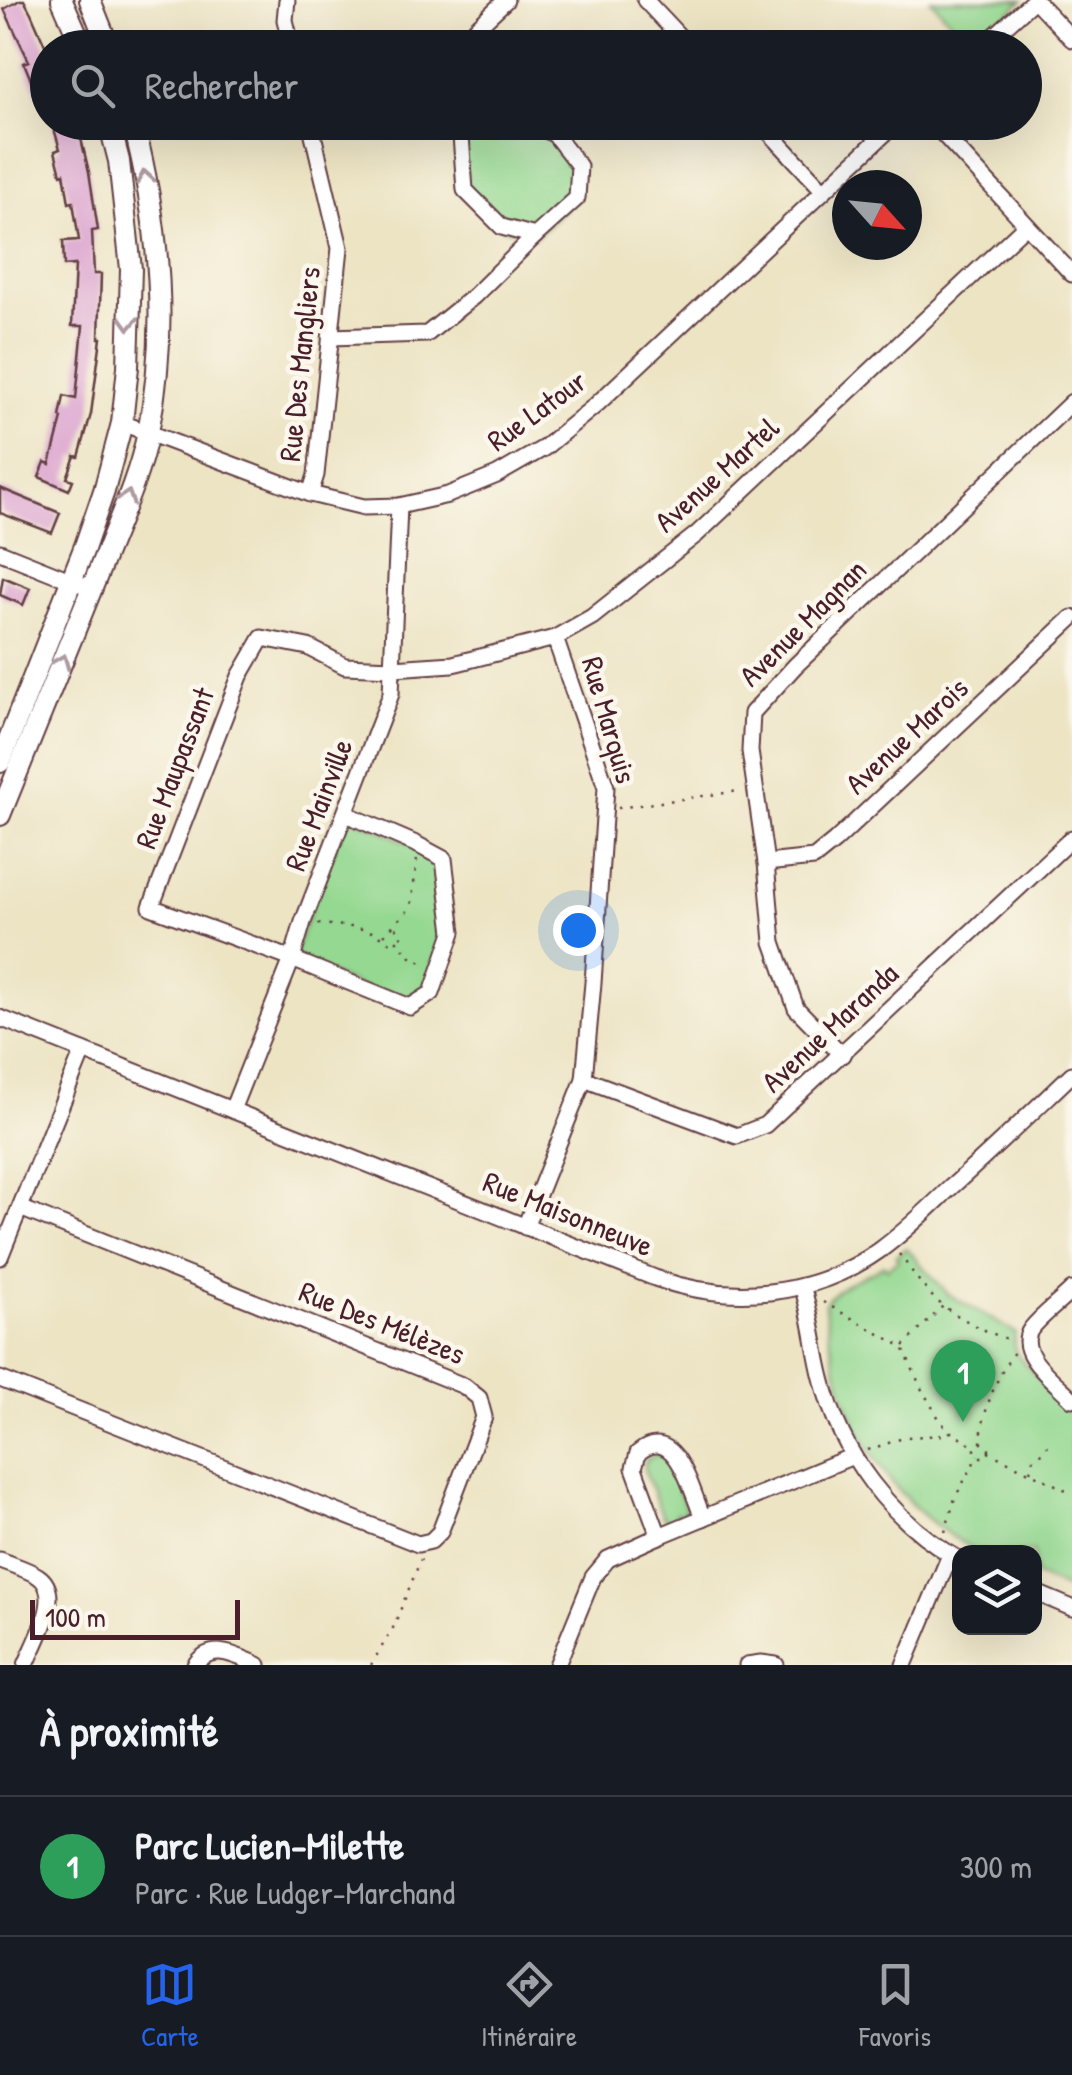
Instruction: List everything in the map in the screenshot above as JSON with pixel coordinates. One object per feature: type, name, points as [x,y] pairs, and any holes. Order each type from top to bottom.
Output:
[{"type":"street","points":[[62,0],[75,30]]},
{"type":"street","points":[[90,0],[101,30]]},
{"type":"street","points":[[286,0],[288,30]]},
{"type":"street","points":[[474,30],[506,0]]},
{"type":"street","points":[[645,0],[673,30]]},
{"type":"street","points":[[1001,30],[1034,0],[1072,39]]},
{"type":"street","points":[[82,584],[122,423],[128,367],[131,269],[114,140]]},
{"type":"street","points":[[0,762],[82,584],[127,499],[148,433],[159,295],[155,230],[138,140]]},
{"type":"street","name":"Rue Des Mangliers","points":[[310,494],[316,474],[340,248],[314,140]]},
{"type":"street","points":[[462,140],[465,190],[502,227],[535,236]]},
{"type":"street","points":[[330,337],[426,334],[474,296],[577,198],[579,166],[559,140]]},
{"type":"street","points":[[777,140],[823,190]]},
{"type":"street","name":"Rue Latour","points":[[122,423],[310,494],[364,507],[399,506],[448,495],[497,476],[544,448],[596,405],[878,140]]},
{"type":"street","points":[[948,140],[1072,274]]},
{"type":"street","name":"Avenue Martel","points":[[393,668],[454,664],[555,638],[592,616],[697,534],[1026,226]]},
{"type":"street","name":"Avenue Magnan","points":[[842,1056],[796,1008],[772,942],[766,862],[750,751],[752,712],[794,666],[1072,402]]},
{"type":"street","name":"Rue Mainville","points":[[232,1110],[391,694],[399,506]]},
{"type":"street","points":[[0,552],[82,584]]},
{"type":"street","name":"Avenue Marois","points":[[766,862],[814,858],[1072,618]]},
{"type":"street","name":"Rue Maupassant","points":[[292,959],[151,907],[240,676],[262,638],[308,647],[345,666],[393,668]]},
{"type":"street","name":"Rue Marquis","points":[[525,1227],[584,1078],[606,788],[555,638]]},
{"type":"street","points":[[0,815],[16,726]]},
{"type":"street","points":[[292,959],[410,1007],[432,993],[453,932],[444,859],[346,814]]},
{"type":"street","name":"Avenue Maranda","points":[[584,1078],[738,1136],[765,1125],[1072,838]]},
{"type":"street","name":"Rue Maisonneuve","points":[[0,1018],[655,1278],[719,1294],[751,1294],[802,1286],[851,1268],[885,1246],[956,1184],[1072,1074]]},
{"type":"street","points":[[0,1258],[83,1051]]},
{"type":"street","name":"Rue Des Mélèzes","points":[[0,1379],[418,1544],[431,1541],[440,1532],[484,1417],[480,1398],[464,1386],[20,1208]]},
{"type":"street","points":[[802,1286],[826,1392],[839,1430],[860,1453],[873,1485],[928,1539],[952,1555]]},
{"type":"street","points":[[1072,1290],[1030,1330],[1026,1342],[1032,1358],[1072,1399]]},
{"type":"street","points":[[658,1536],[634,1468],[638,1453],[647,1446],[660,1445],[674,1452],[702,1518]]},
{"type":"street","points":[[557,1665],[593,1577],[618,1553],[860,1453]]},
{"type":"street","points":[[0,1560],[36,1575],[50,1593],[50,1606],[26,1665]]},
{"type":"street","points":[[904,1665],[952,1563]]},
{"type":"street","points":[[1042,1595],[1072,1608]]},
{"type":"street","points":[[195,1665],[206,1654],[218,1651],[258,1665]]},
{"type":"street","points":[[748,1665],[776,1665]]},
{"type":"path","points":[[604,810],[755,789]]},
{"type":"path","points":[[384,936],[411,907],[418,844]]},
{"type":"path","points":[[304,922],[349,927],[384,936],[391,944],[402,936],[395,926]]},
{"type":"path","points":[[396,940],[411,957],[440,969]]},
{"type":"path","points":[[898,1253],[943,1306],[992,1334],[1014,1340]]},
{"type":"path","points":[[823,1302],[903,1347],[941,1422],[976,1447],[978,1455],[955,1498],[944,1534]]},
{"type":"path","points":[[903,1347],[943,1306]]},
{"type":"path","points":[[976,1447],[981,1443],[992,1395],[1015,1351]]},
{"type":"path","points":[[860,1453],[906,1437],[950,1432]]},
{"type":"path","points":[[978,1455],[988,1452],[988,1446],[981,1443]]},
{"type":"path","points":[[1030,1472],[1034,1458],[1048,1445]]},
{"type":"path","points":[[988,1452],[1072,1493]]},
{"type":"path","points":[[371,1665],[393,1628],[421,1558]]},
{"type":"green space","points":[[931,0],[1023,0],[992,30],[958,30]]},
{"type":"green space","points":[[462,140],[551,140],[579,166],[577,198],[535,236],[502,227],[465,190]]},
{"type":"green space","points":[[346,814],[444,859],[453,932],[432,993],[410,1007],[292,959]]},
{"type":"green space","points":[[906,1248],[948,1294],[1015,1333],[1018,1356],[1072,1415],[1072,1591],[1042,1579],[1042,1545],[967,1545],[950,1535],[901,1493],[864,1441],[840,1381],[825,1303],[844,1286],[884,1265],[887,1268],[898,1260],[896,1256]]},
{"type":"green space","points":[[656,1454],[667,1462],[686,1508],[683,1516],[675,1514],[676,1519],[671,1521],[663,1517],[645,1472],[645,1461]]},
{"type":"building","points":[[24,0],[38,30],[30,30],[30,78],[24,63],[29,61],[4,9]]},
{"type":"building","points":[[57,140],[81,140],[98,230],[92,231],[94,274],[101,274],[101,338],[91,414],[79,457],[75,456],[67,478],[73,480],[69,490],[39,477],[45,462],[50,464],[64,396],[76,399],[83,326],[72,326],[75,265],[64,266],[63,241],[79,240],[73,202],[69,203],[55,151],[60,149]]},
{"type":"building","points":[[0,488],[60,513],[52,533],[0,513]]},
{"type":"building","points":[[3,577],[30,588],[23,605],[0,595]]},
{"type":"place","name":"Parc Lucien-Milette","points":[[963,1422]]}]
